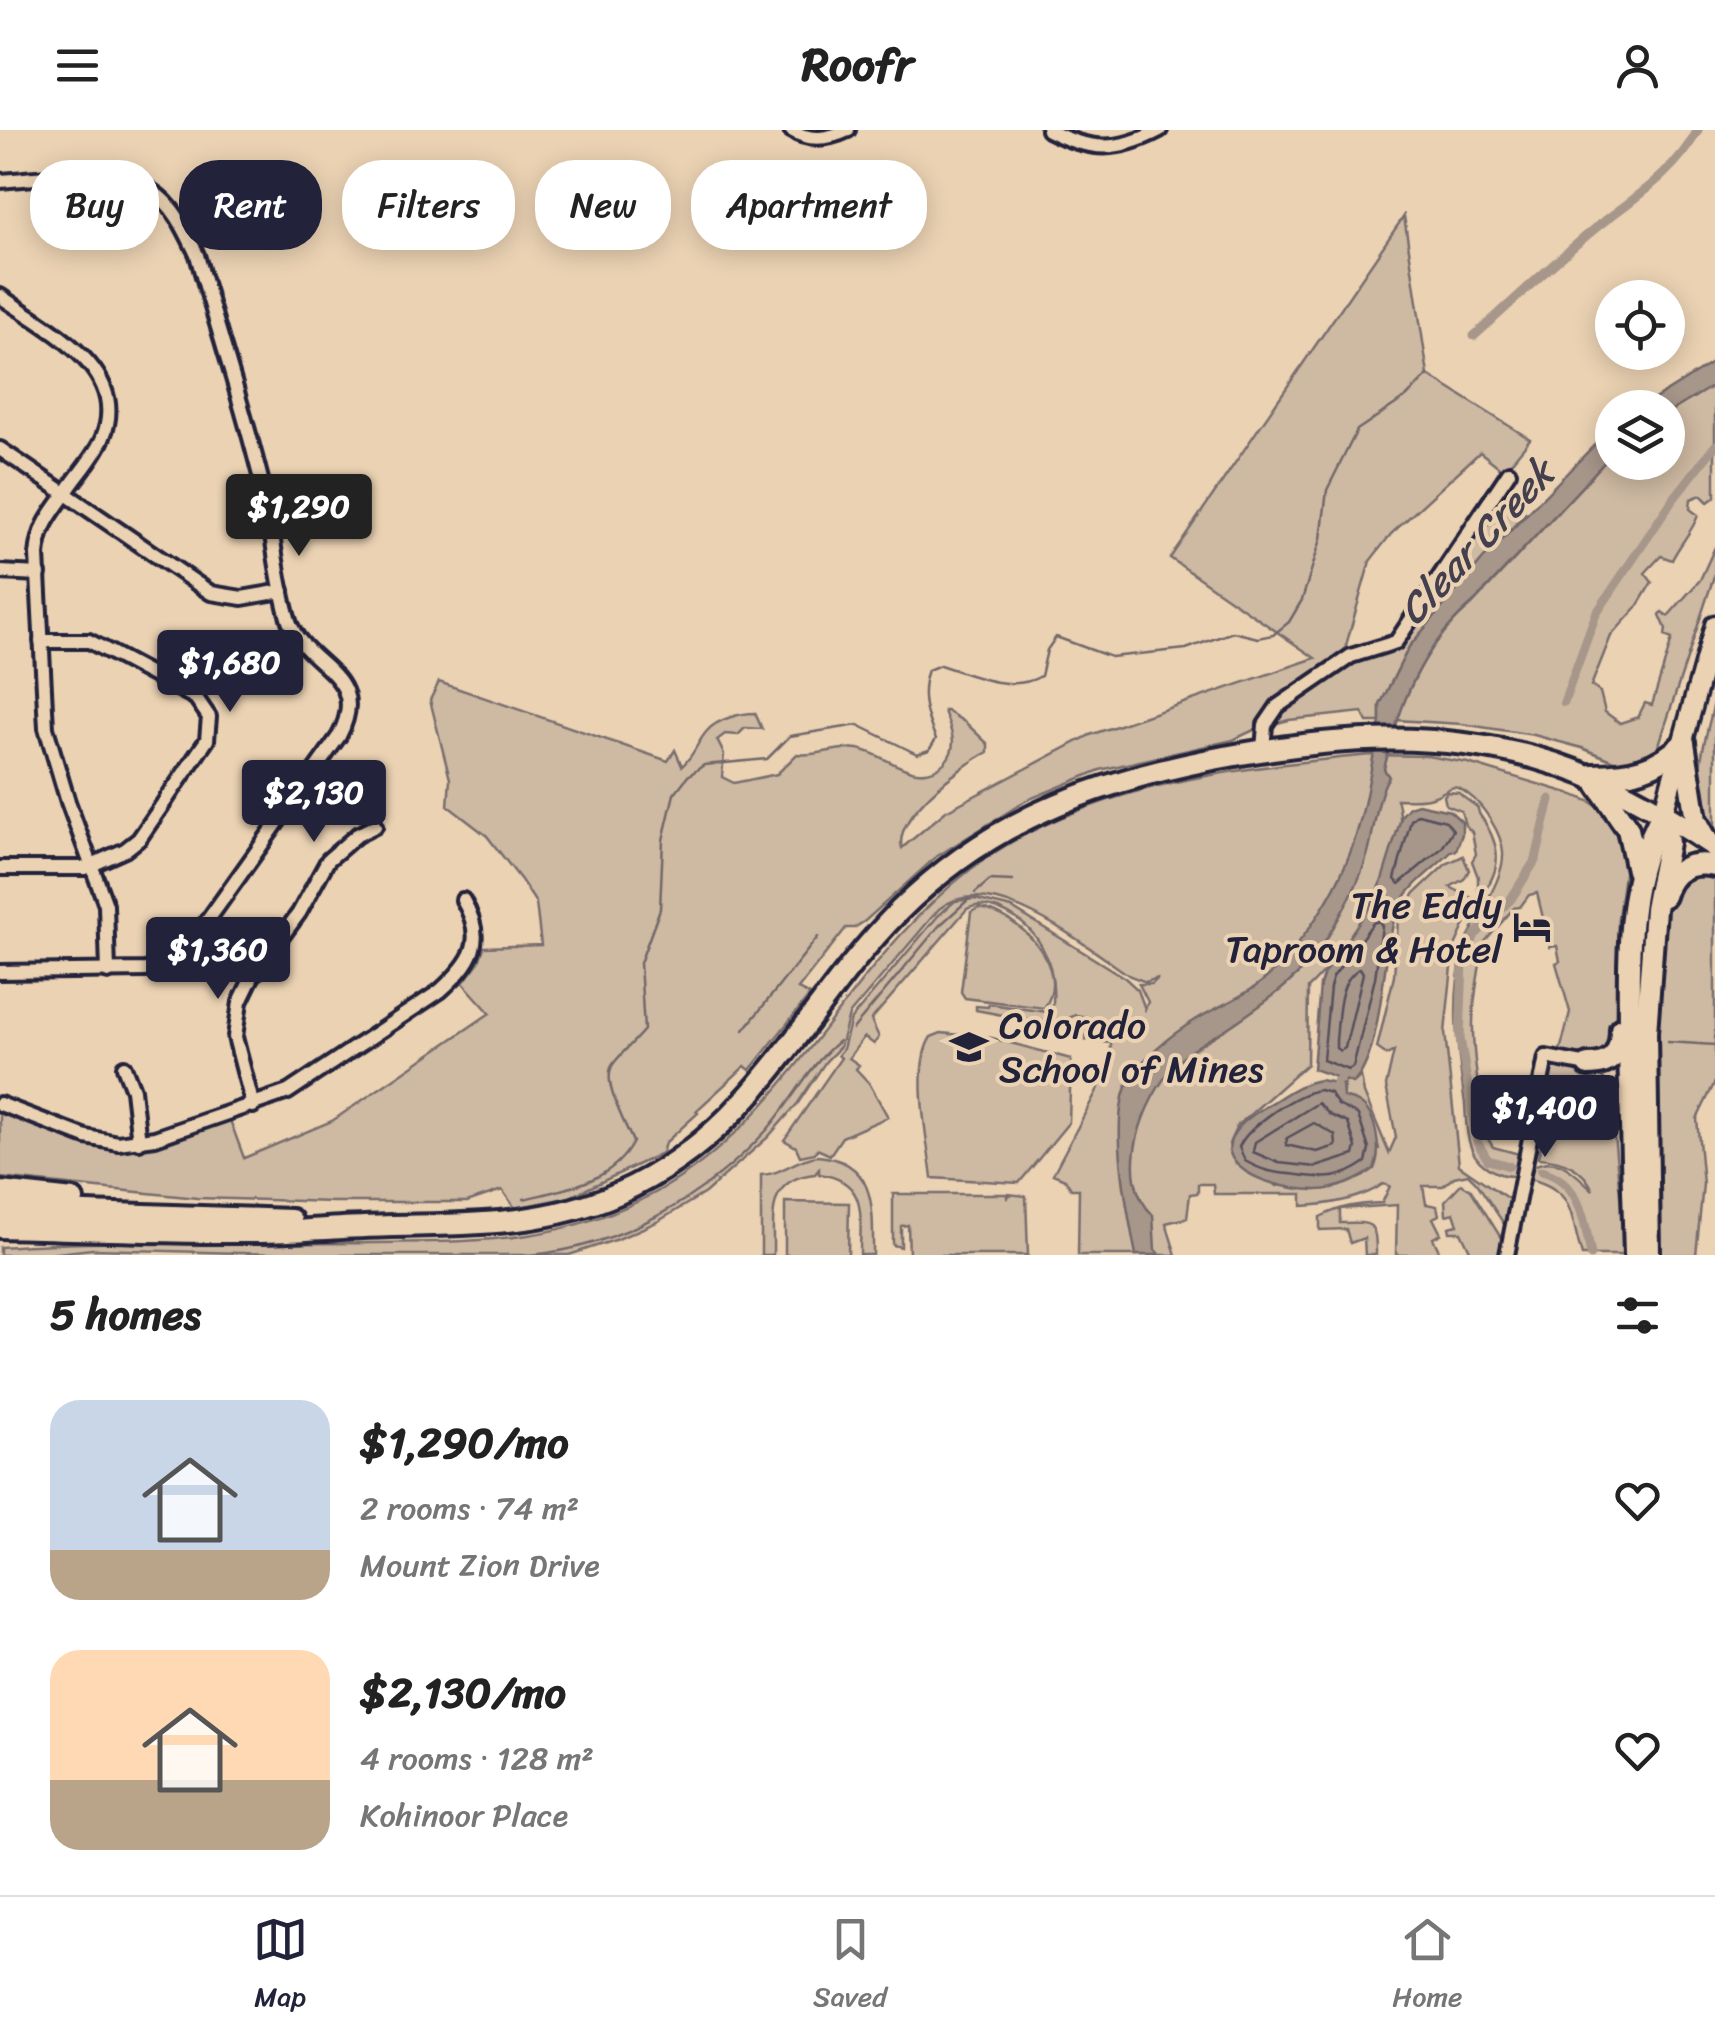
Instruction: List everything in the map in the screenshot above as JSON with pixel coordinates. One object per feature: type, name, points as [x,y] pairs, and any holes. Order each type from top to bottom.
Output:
[{"type":"highway","points":[[0,1227],[256,1232],[462,1226],[525,1221],[594,1204],[654,1176],[698,1146],[738,1111],[883,928],[970,852],[1037,813],[1098,787],[1157,770],[1352,738],[1425,738],[1513,752],[1590,776],[1664,813],[1711,844]]},
{"type":"highway","points":[[1590,776],[1645,770],[1665,760],[1684,743]]},
{"type":"highway","points":[[1684,743],[1696,820],[1711,844]]},
{"type":"highway","points":[[1590,776],[1628,829],[1638,878]]},
{"type":"highway","points":[[1635,1255],[1629,965],[1638,878],[1651,834],[1664,813]]},
{"type":"highway","points":[[1649,1255],[1646,1033],[1651,947],[1668,843],[1664,813]]},
{"type":"highway","points":[[1651,947],[1672,877],[1692,865],[1715,866]]},
{"type":"highway","points":[[1588,1065],[1608,1062],[1619,1050],[1620,996],[1629,965]]},
{"type":"highway","points":[[1588,1065],[1615,1079],[1630,1126]]},
{"type":"highway","points":[[0,1192],[363,1227]]},
{"type":"highway","points":[[0,1210],[224,1216]]},
{"type":"highway","points":[[0,1240],[170,1231]]},
{"type":"main road","points":[[1664,813],[1715,625]]},
{"type":"street","points":[[791,130],[810,138],[848,130]]},
{"type":"street","points":[[1048,130],[1082,143],[1117,147],[1134,144],[1160,130]]},
{"type":"street","points":[[0,181],[100,177],[152,192],[172,210],[196,254],[264,494],[294,633],[309,652],[336,673],[343,684],[348,709],[344,727],[184,956],[158,968],[0,972]]},
{"type":"street","points":[[0,296],[83,356],[104,384],[109,414],[102,441],[40,528],[38,574],[43,704],[50,744],[106,905],[108,972]]},
{"type":"street","points":[[0,449],[212,593],[242,598],[282,591]]},
{"type":"street","points":[[1263,750],[1264,725],[1278,706],[1351,656],[1396,642],[1509,472]]},
{"type":"street","points":[[0,572],[38,574]]},
{"type":"street","points":[[0,868],[85,868],[125,850],[150,826],[207,740],[209,717],[196,698],[105,646],[77,639],[41,641]]},
{"type":"street","points":[[253,1106],[234,1037],[240,1002],[252,978],[299,913],[328,860],[375,826]]},
{"type":"street","points":[[0,1104],[86,1137],[118,1143],[139,1142],[288,1092],[440,990],[462,971],[476,939],[474,921],[463,900]]},
{"type":"street","points":[[1507,1255],[1546,1057],[1588,1065]]},
{"type":"street","points":[[124,1066],[132,1090],[139,1142]]},
{"type":"shaded area","points":[[1404,216],[1428,375],[1530,439],[1504,471],[1480,452],[1391,534],[1370,561],[1345,649],[1358,659],[1397,647],[1460,558],[1509,500],[1525,513],[1409,647],[1380,705],[1380,722],[1367,722],[1362,712],[1289,720],[1233,740],[1100,770],[1027,800],[936,857],[865,921],[846,928],[798,989],[810,995],[750,1070],[745,1066],[696,1111],[665,1143],[662,1153],[570,1197],[515,1208],[502,1190],[467,1202],[197,1198],[0,1178],[0,1108],[124,1148],[161,1143],[230,1120],[244,1158],[332,1121],[490,1013],[463,983],[479,962],[484,947],[541,945],[536,903],[487,836],[448,806],[450,779],[430,700],[439,682],[668,761],[675,750],[682,766],[711,727],[730,717],[755,713],[762,729],[745,728],[738,735],[725,734],[717,740],[724,754],[722,777],[734,783],[777,774],[797,754],[842,749],[869,752],[913,771],[935,770],[952,750],[947,711],[988,744],[988,752],[962,768],[918,807],[902,836],[902,848],[946,811],[1090,735],[1315,658],[1170,558]]},
{"type":"shaded area","points":[[1715,384],[1715,497],[1708,502],[1701,495],[1691,499],[1690,509],[1698,515],[1693,526],[1672,560],[1661,556],[1645,573],[1652,582],[1637,607],[1611,636],[1591,686],[1600,692],[1605,712],[1620,723],[1638,717],[1645,703],[1652,705],[1672,639],[1665,636],[1660,615],[1662,612],[1668,616],[1700,580],[1715,547],[1715,573],[1654,760],[1626,766],[1582,748],[1534,735],[1462,724],[1396,720],[1418,671],[1446,630],[1595,472],[1595,480],[1685,480],[1685,403]]},
{"type":"shaded area","points":[[1715,698],[1715,824],[1706,812],[1699,781]]},
{"type":"shaded area","points":[[1370,755],[1427,756],[1468,763],[1568,793],[1607,813],[1619,828],[1626,859],[1618,918],[1615,1048],[1595,1061],[1559,1055],[1570,1012],[1556,963],[1560,961],[1557,946],[1550,947],[1537,893],[1529,895],[1483,944],[1473,1019],[1485,1134],[1493,1147],[1519,1154],[1515,1176],[1496,1172],[1479,1161],[1467,1127],[1456,1028],[1457,990],[1467,940],[1499,876],[1502,845],[1485,812],[1458,788],[1426,799],[1397,799],[1400,821],[1387,873],[1358,926],[1308,988],[1307,1064],[1237,1126],[1229,1144],[1277,1186],[1335,1188],[1364,1176],[1379,1149],[1371,1119],[1342,1097],[1345,1080],[1353,1083],[1361,1076],[1389,1153],[1396,1137],[1386,1086],[1394,1051],[1387,1055],[1377,1048],[1394,976],[1398,920],[1415,893],[1446,864],[1463,856],[1469,870],[1464,879],[1450,887],[1476,900],[1454,948],[1445,1032],[1459,1165],[1510,1200],[1504,1224],[1468,1174],[1454,1177],[1443,1186],[1423,1186],[1426,1204],[1437,1206],[1439,1215],[1433,1218],[1441,1234],[1433,1238],[1441,1255],[1396,1255],[1397,1205],[1340,1209],[1340,1223],[1366,1224],[1373,1230],[1376,1255],[1365,1255],[1364,1238],[1350,1243],[1346,1229],[1320,1230],[1320,1217],[1336,1210],[1350,1206],[1382,1203],[1390,1186],[1383,1184],[1344,1200],[1302,1206],[1302,1194],[1214,1194],[1213,1184],[1198,1184],[1198,1193],[1190,1194],[1187,1218],[1166,1223],[1176,1255],[1078,1255],[1079,1189],[1071,1189],[1065,1179],[1053,1174],[1110,1066],[1111,1043],[1086,1040],[1088,1017],[1075,1015],[1042,1021],[976,1010],[976,1006],[989,1004],[1047,1012],[1053,1003],[1051,973],[1042,946],[1024,925],[998,909],[967,909],[871,1020],[879,1037],[874,1044],[864,1037],[849,1058],[859,1065],[856,1069],[869,1083],[888,1117],[842,1137],[830,1155],[817,1149],[800,1156],[796,1147],[784,1140],[841,1058],[838,1055],[851,1019],[955,901],[939,909],[849,1015],[840,1047],[768,1137],[705,1193],[657,1222],[618,1239],[569,1255],[316,1255],[92,1249],[0,1255],[0,1247],[93,1243],[476,1240],[542,1233],[609,1214],[678,1179],[739,1130],[792,1071],[896,940],[929,905],[985,859],[1047,824],[1091,806],[1182,781],[1276,765]],"holes":[[[984,898],[1010,904],[1064,931],[1130,976],[1146,982],[1158,978],[1152,984],[1139,984],[1148,1002],[1145,1009],[1138,990],[1125,978],[1012,908],[975,899],[955,901]]]},
{"type":"shaded area","points":[[1447,792],[1459,793],[1477,807],[1495,843],[1494,872],[1483,893],[1478,890],[1472,861],[1476,854],[1472,832],[1461,811],[1446,805]]},
{"type":"shaded area","points":[[1715,872],[1715,1082],[1697,1119],[1703,1184],[1696,1255],[1657,1255],[1658,946],[1677,877]]},
{"type":"shaded area","points":[[979,908],[1010,920],[1037,945],[1052,976],[1044,1008],[965,998],[961,992],[971,912]]},
{"type":"shaded area","points":[[941,1033],[992,1038],[1071,1059],[1069,1122],[1019,1183],[932,1178],[922,1106],[922,1067],[931,1037]]},
{"type":"shaded area","points":[[1554,1067],[1602,1077],[1609,1085],[1626,1255],[1582,1255],[1563,1198],[1556,1190],[1530,1179],[1532,1167],[1550,1162],[1566,1167],[1593,1190],[1571,1166],[1538,1158],[1553,1086],[1545,1079]]},
{"type":"shaded area","points":[[818,1156],[837,1160],[861,1177],[871,1205],[873,1255],[860,1255],[860,1214],[854,1192],[835,1178],[819,1174],[819,1169],[787,1183],[780,1192],[774,1214],[773,1255],[761,1255],[761,1175]]},
{"type":"shaded area","points":[[1461,1184],[1471,1190],[1503,1241],[1501,1255],[1472,1255],[1461,1232],[1450,1232],[1449,1227],[1458,1225],[1454,1213],[1446,1215],[1445,1201]]},
{"type":"shaded area","points":[[893,1194],[1007,1194],[1007,1199],[1009,1194],[1026,1196],[1028,1255],[909,1255],[908,1225],[901,1226],[901,1247],[893,1245]]},
{"type":"shaded area","points":[[785,1202],[849,1203],[848,1255],[785,1255]]},
{"type":"water","points":[[1715,361],[1715,384],[1711,387],[1685,403],[1685,390],[1669,390]]},
{"type":"water","name":"Clear Creek","points":[[1595,444],[1595,472],[1454,621],[1415,679],[1390,745],[1384,769],[1389,777],[1364,867],[1318,952],[1272,997],[1182,1058],[1153,1097],[1137,1138],[1134,1160],[1135,1180],[1141,1199],[1153,1215],[1155,1250],[1160,1255],[1136,1255],[1120,1141],[1123,1097],[1129,1081],[1151,1054],[1178,1032],[1263,981],[1319,914],[1334,889],[1358,829],[1380,705],[1409,647],[1483,559]]},
{"type":"water","points":[[1418,804],[1450,811],[1462,822],[1462,834],[1456,851],[1415,885],[1398,909],[1371,1050],[1353,1083],[1313,1069],[1320,985],[1324,973],[1377,896],[1402,815]]},
{"type":"water","points":[[1320,1080],[1342,1084],[1343,1097],[1358,1102],[1370,1114],[1377,1143],[1374,1169],[1347,1184],[1316,1190],[1273,1184],[1239,1166],[1231,1155],[1231,1140],[1241,1125],[1292,1090]]},
{"type":"waterway","points":[[1474,336],[1581,240],[1640,195],[1677,160],[1698,130]]},
{"type":"waterway","points":[[524,1199],[600,1175],[613,1167],[633,1142],[612,1093],[610,1073],[614,1063],[644,1030],[640,963],[660,909],[663,840],[674,794],[688,776],[704,765],[767,759],[790,736],[858,725],[917,754],[929,750],[936,739],[925,705],[928,670],[940,665],[990,681],[1029,681],[1041,676],[1047,650],[1056,637],[1111,657],[1186,649],[1233,632],[1258,638],[1273,635],[1289,622],[1302,600],[1321,539],[1327,490],[1357,430],[1406,397],[1428,375]]},
{"type":"waterway","points":[[1564,702],[1596,614],[1672,501],[1715,446]]},
{"type":"waterway","points":[[1509,1166],[1488,1160],[1477,1142],[1460,1038],[1463,962],[1475,935],[1511,899],[1536,859],[1550,799]]},
{"type":"waterway","points":[[975,893],[990,880],[1013,881]]},
{"type":"waterway","points":[[853,1029],[939,926],[969,899]]},
{"type":"waterway","points":[[744,1030],[818,937]]},
{"type":"waterway","points":[[529,1255],[596,1242],[659,1215],[688,1197],[766,1131],[839,1041]]},
{"type":"waterway","points":[[1668,1042],[1715,1045]]},
{"type":"waterway","points":[[1336,1082],[1341,1078]]},
{"type":"waterway","points":[[1541,1171],[1565,1183],[1573,1193],[1583,1216],[1591,1255]]},
{"type":"place","name":"The Eddy Taproom & Hotel","points":[[1532,927]]},
{"type":"place","name":"Colorado School of Mines","points":[[969,1047]]}]
